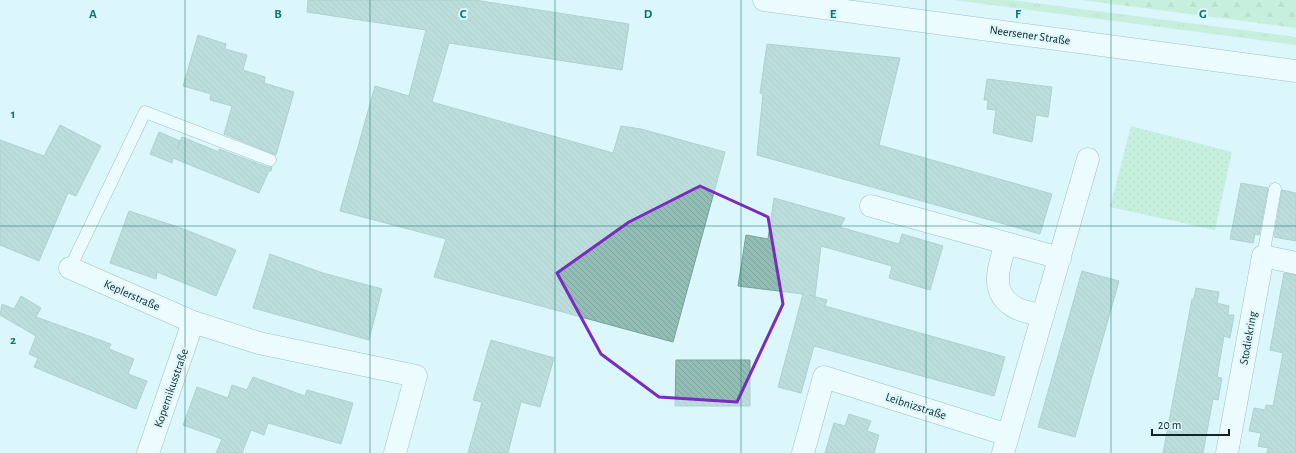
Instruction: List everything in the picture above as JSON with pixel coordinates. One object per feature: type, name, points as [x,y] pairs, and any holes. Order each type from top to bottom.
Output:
[{"type":"street","name":"Neersener Straße","points":[[764,0],[1296,71]]},
{"type":"street","name":"Leibnizstraße","points":[[803,453],[824,377],[1006,444],[1088,159]]},
{"type":"street","points":[[871,206],[1060,258]]},
{"type":"street","points":[[1006,243],[997,274],[1002,296],[1008,303],[1017,309],[1043,316]]},
{"type":"street","points":[[1263,256],[1296,263]]},
{"type":"street","name":"Stodiekring","points":[[1227,453],[1263,256]]},
{"type":"street","name":"Keplerstraße","points":[[70,268],[194,322],[259,343],[416,376],[395,453]]},
{"type":"street","name":"Kopernikusstraße","points":[[148,453],[194,322]]},
{"type":"lane","name":"Keplerstraße","points":[[70,268],[145,112],[270,160]]},
{"type":"lane","points":[[1263,256],[1275,189]]},
{"type":"highlighted area","points":[[700,186],[768,217],[783,304],[737,402],[659,397],[601,354],[557,273],[629,222]]},
{"type":"green space","points":[[953,0],[1012,0],[1296,37],[1296,45]]},
{"type":"green space","points":[[1081,0],[1296,0],[1296,28]]},
{"type":"green space","points":[[1131,126],[1232,152],[1215,230],[1110,207]]},
{"type":"building","points":[[308,0],[475,0],[629,24],[622,70],[449,43],[432,102],[613,153],[621,126],[641,129],[725,152],[673,342],[434,277],[446,239],[340,211],[375,86],[409,96],[426,30],[307,12]]},
{"type":"building","points":[[198,35],[226,44],[225,49],[247,55],[243,70],[265,77],[264,83],[294,92],[276,155],[224,134],[232,106],[210,100],[211,94],[183,86]]},
{"type":"building","points":[[767,44],[900,58],[879,145],[1052,194],[1040,234],[757,155],[763,94],[760,93]]},
{"type":"building","points":[[987,79],[1052,87],[1048,117],[1036,115],[1032,142],[993,133],[996,110],[987,109],[988,100],[984,100]]},
{"type":"building","points":[[60,125],[101,146],[76,196],[68,193],[39,261],[0,245],[0,140],[44,156]]},
{"type":"building","points":[[159,132],[180,141],[177,149],[182,137],[219,152],[219,149],[267,167],[272,167],[271,171],[269,171],[259,193],[173,158],[172,163],[150,154]]},
{"type":"building","points":[[1241,183],[1268,188],[1259,235],[1255,234],[1253,243],[1230,239]]},
{"type":"building","points":[[1282,190],[1296,193],[1296,241],[1274,237]]},
{"type":"building","points":[[774,198],[845,218],[840,227],[899,244],[902,234],[943,246],[930,290],[889,278],[892,266],[821,246],[815,296],[809,295],[827,300],[825,306],[1005,357],[994,396],[814,346],[801,393],[778,387],[803,294],[738,286],[746,235],[768,239]]},
{"type":"building","points":[[129,211],[181,228],[236,250],[216,296],[157,272],[156,279],[110,263]]},
{"type":"building","points":[[270,254],[323,273],[382,289],[369,340],[253,308]]},
{"type":"building","points":[[1082,271],[1119,281],[1075,437],[1038,427]]},
{"type":"building","points":[[1284,273],[1296,275],[1296,453],[1267,453],[1268,448],[1258,446],[1261,433],[1249,431],[1254,408],[1265,410],[1266,405],[1273,406],[1283,353],[1270,350]]},
{"type":"building","points":[[1196,288],[1219,292],[1217,303],[1229,306],[1228,315],[1234,315],[1230,338],[1224,336],[1217,377],[1222,378],[1218,400],[1213,399],[1203,453],[1163,453],[1192,299],[1194,299]]},
{"type":"building","points":[[21,296],[41,308],[36,317],[111,344],[109,349],[134,359],[128,374],[147,381],[136,409],[34,367],[38,358],[29,354],[36,336],[0,315],[2,304],[14,309]]},
{"type":"building","points":[[491,340],[554,358],[540,407],[521,402],[508,453],[468,453],[482,402],[473,400]]},
{"type":"building","points":[[676,360],[750,360],[750,406],[675,406]]},
{"type":"building","points":[[253,377],[305,396],[307,390],[353,403],[341,444],[268,423],[264,435],[251,430],[242,453],[216,453],[222,439],[183,425],[197,387],[228,398],[232,385],[247,390]]},
{"type":"building","points":[[849,414],[871,421],[867,431],[879,435],[874,453],[825,453],[834,423],[845,426]]}]
